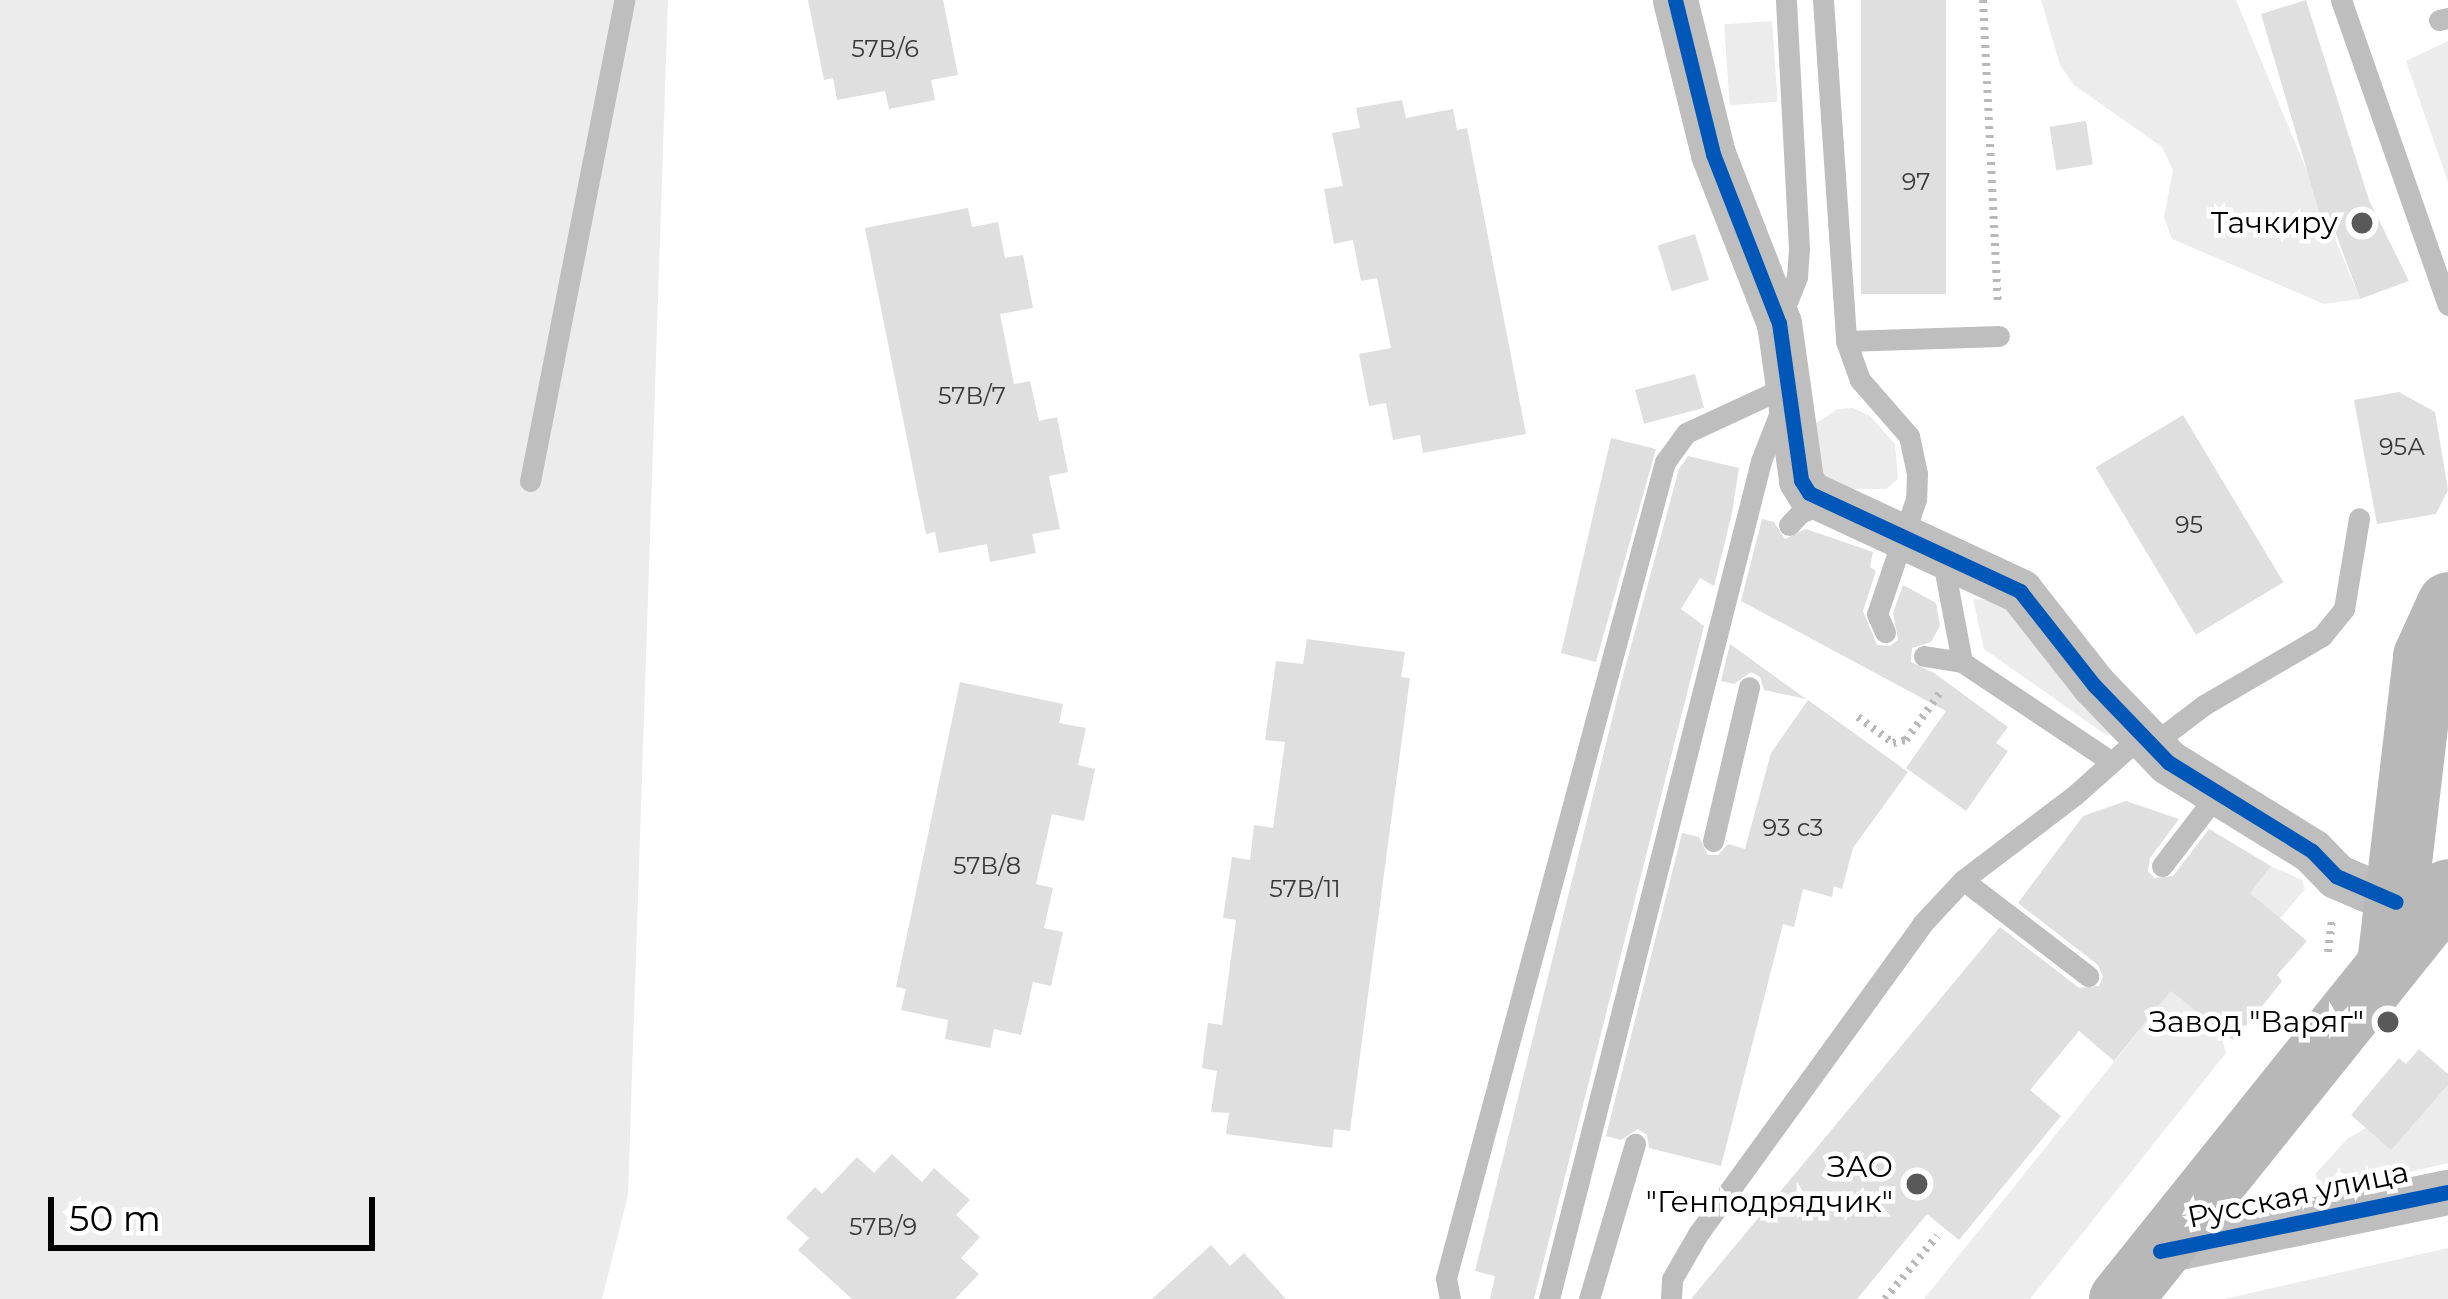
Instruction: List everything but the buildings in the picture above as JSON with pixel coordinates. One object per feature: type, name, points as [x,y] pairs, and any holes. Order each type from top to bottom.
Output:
[{"type":"main road","points":[[2120,1299],[2430,908],[2424,656],[2448,603]]},
{"type":"street","points":[[1675,0],[1713,154],[1779,323],[1801,480],[1809,493],[1807,514],[1923,544],[2020,591],[2134,749],[2312,851],[2336,876],[2430,908]]},
{"type":"street","name":"Русская улица","points":[[2159,1251],[2448,1192]]},
{"type":"lane","points":[[530,481],[624,0]]},
{"type":"lane","points":[[1779,323],[1798,277],[1799,249],[1786,0]]},
{"type":"lane","points":[[1823,0],[1846,341],[1860,380],[1910,436],[1923,544],[1962,662]]},
{"type":"lane","points":[[2341,0],[2448,305]]},
{"type":"lane","points":[[1846,341],[2000,336]]},
{"type":"lane","points":[[1450,1299],[1446,1278],[1665,462],[1686,433],[1791,385]]},
{"type":"lane","points":[[1549,1299],[1761,461],[1791,385]]},
{"type":"lane","points":[[1671,1299],[1672,1279],[1698,1234],[1922,924],[1964,880],[2134,749],[2322,636],[2344,609],[2359,518]]},
{"type":"lane","points":[[1885,632],[1877,614],[1923,544]]},
{"type":"lane","points":[[1924,656],[1962,662],[2134,749]]},
{"type":"lane","points":[[1713,841],[1749,687]]},
{"type":"lane","points":[[2162,866],[2218,794]]},
{"type":"lane","points":[[1964,880],[2088,976]]},
{"type":"lane","points":[[1589,1299],[1635,1144]]},
{"type":"path","points":[[1983,0],[2000,336]]},
{"type":"path","points":[[1858,717],[1893,743],[1906,740],[1962,662]]},
{"type":"path","points":[[1885,1299],[1937,1236]]},
{"type":"shaded area","points":[[0,0],[668,0],[628,1195],[602,1299],[0,1299]]},
{"type":"shaded area","points":[[2041,0],[2236,0],[2360,299],[2324,304],[2172,239],[2164,217],[2173,170],[2162,147],[2074,85],[2060,65]]},
{"type":"shaded area","points":[[1772,21],[1778,102],[1730,105],[1724,24]]},
{"type":"shaded area","points":[[2448,41],[2448,182],[2406,61]]},
{"type":"shaded area","points":[[1853,408],[1870,416],[1895,444],[1898,479],[1886,489],[1844,489],[1820,475],[1813,425],[1838,409]]},
{"type":"shaded area","points":[[1973,599],[2002,600],[2112,734],[2106,735],[1984,649]]},
{"type":"shaded area","points":[[2271,866],[2302,880],[2305,889],[2253,950],[2217,1021],[2226,1053],[2030,1299],[1924,1299]]},
{"type":"shaded area","points":[[2448,1085],[2448,1163],[2329,1191],[2317,1186],[2316,1173],[2347,1139],[2366,1128],[2391,1149]]},
{"type":"shaded area","points":[[2448,1248],[2448,1299],[2224,1299]]},
{"type":"cycle path","points":[[1675,0],[1713,154],[1779,323],[1801,480],[1809,493],[2020,591],[2094,685],[2168,762],[2312,851],[2336,876],[2396,902]]},
{"type":"cycle path","points":[[2160,1251],[2448,1192]]},
{"type":"place","name":"Тачкиру","points":[[2362,223]]},
{"type":"place","name":"Завод \"Варяг\"","points":[[2388,1022]]},
{"type":"place","name":"ЗАО \"Генподрядчик\"","points":[[1917,1184]]}]
